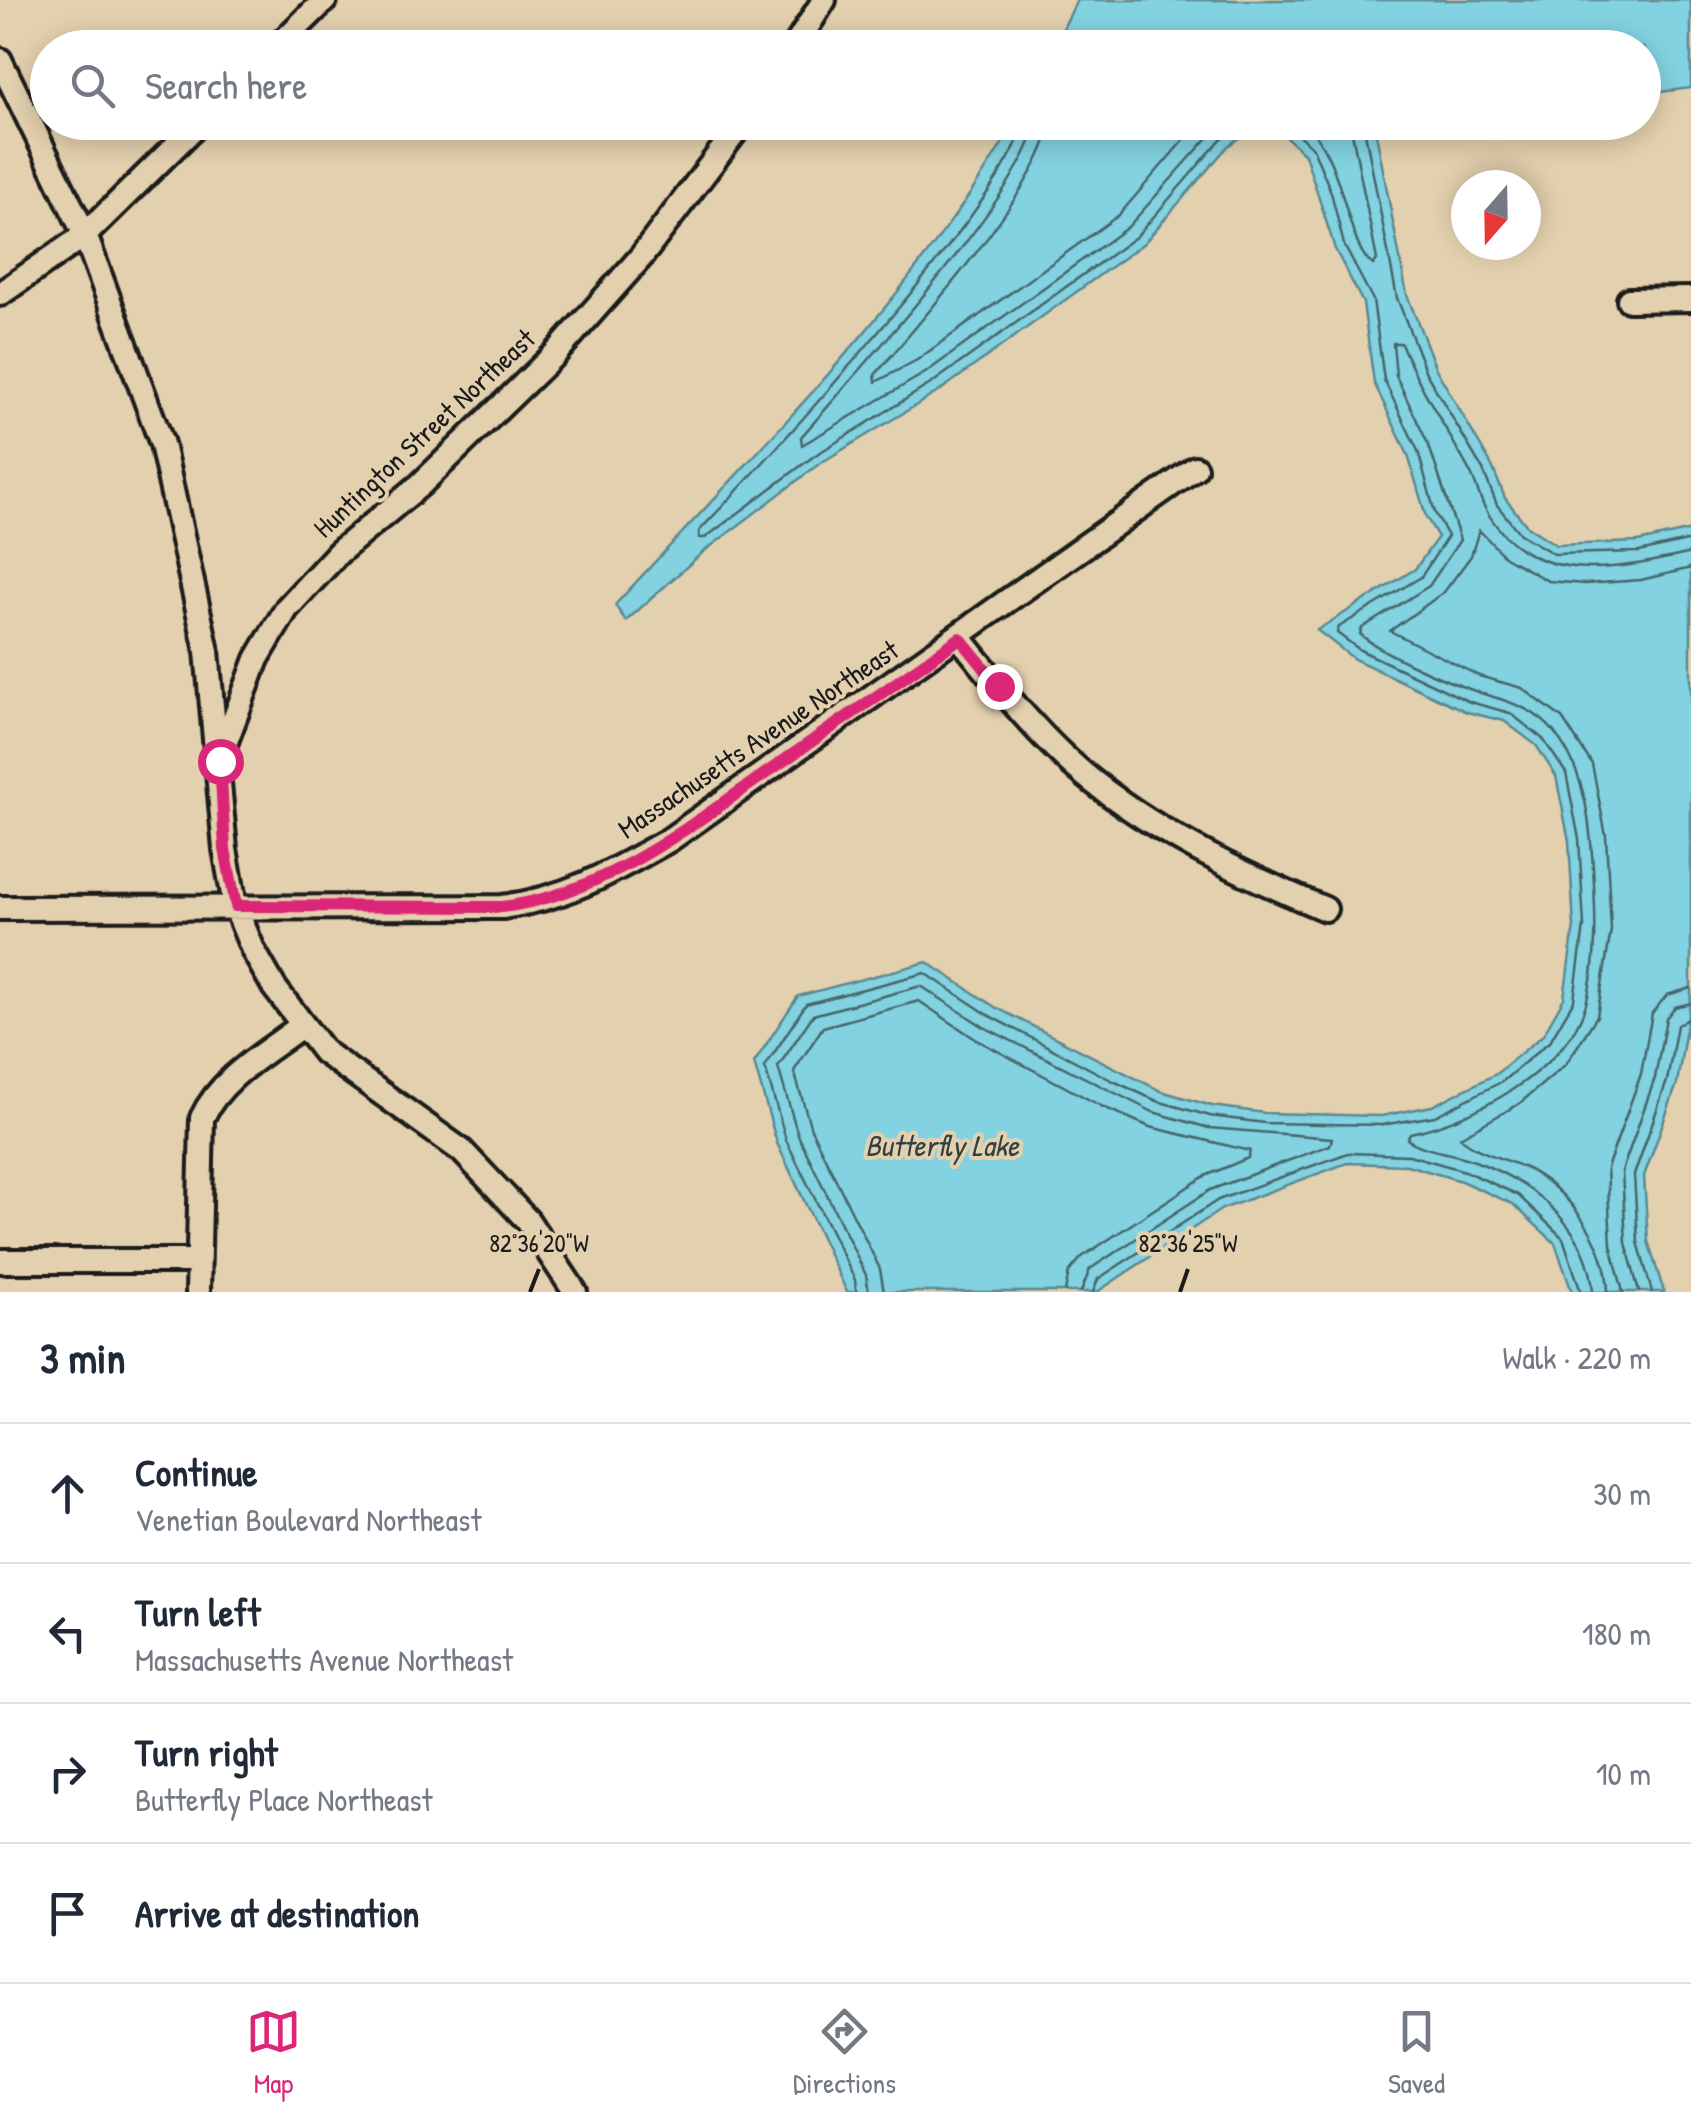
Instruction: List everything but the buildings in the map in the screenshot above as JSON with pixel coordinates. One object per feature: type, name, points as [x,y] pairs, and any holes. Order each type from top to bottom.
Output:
[{"type":"street","points":[[294,30],[325,0]]},
{"type":"street","points":[[805,30],[824,0]]},
{"type":"street","points":[[0,60],[30,122]]},
{"type":"street","points":[[39,140],[85,235],[162,444],[207,651],[225,849],[236,906],[253,950],[301,1026],[344,1070],[462,1151],[496,1184],[528,1221],[575,1292]]},
{"type":"street","points":[[0,294],[85,235],[182,140]]},
{"type":"street","name":"Huntington Street Northeast","points":[[220,761],[242,692],[287,608],[339,552],[420,485],[556,353],[641,257],[729,140]]},
{"type":"street","points":[[1629,300],[1691,300]]},
{"type":"street","name":"Massachusetts Avenue Northeast","points":[[0,908],[502,907],[544,902],[581,888],[669,840],[1196,468]]},
{"type":"street","points":[[960,638],[1041,733],[1094,783],[1159,828],[1236,871],[1325,908]]},
{"type":"street","points":[[198,1292],[202,1118],[211,1099],[228,1082],[301,1026]]},
{"type":"street","points":[[0,1261],[198,1261]]},
{"type":"water","points":[[1077,0],[1691,0],[1691,88],[1661,92],[1661,30],[1062,30]]},
{"type":"water","name":"Butterfly Lake","points":[[1004,140],[1236,140],[1144,243],[938,392],[819,464],[702,553],[626,621],[615,605],[828,374],[928,253]]},
{"type":"water","name":"Butterfly Lake","points":[[1289,140],[1377,140],[1407,295],[1436,369],[1492,466],[1505,498],[1527,526],[1556,545],[1638,542],[1691,530],[1691,997],[1677,1084],[1644,1176],[1648,1241],[1664,1292],[1572,1292],[1555,1243],[1513,1204],[1461,1181],[1407,1165],[1347,1163],[1222,1209],[1097,1292],[847,1292],[777,1143],[754,1063],[798,996],[927,962],[995,1007],[1161,1091],[1212,1106],[1265,1113],[1381,1116],[1432,1106],[1496,1074],[1543,1035],[1564,998],[1574,927],[1569,841],[1556,776],[1536,745],[1504,721],[1467,712],[1354,659],[1317,630],[1415,569],[1438,537],[1426,517],[1408,455],[1374,383],[1363,303],[1335,249],[1305,154]]},
{"type":"route","points":[[220,761],[225,849],[236,906],[502,907],[544,902],[581,888],[669,840],[960,638],[999,686]]}]
